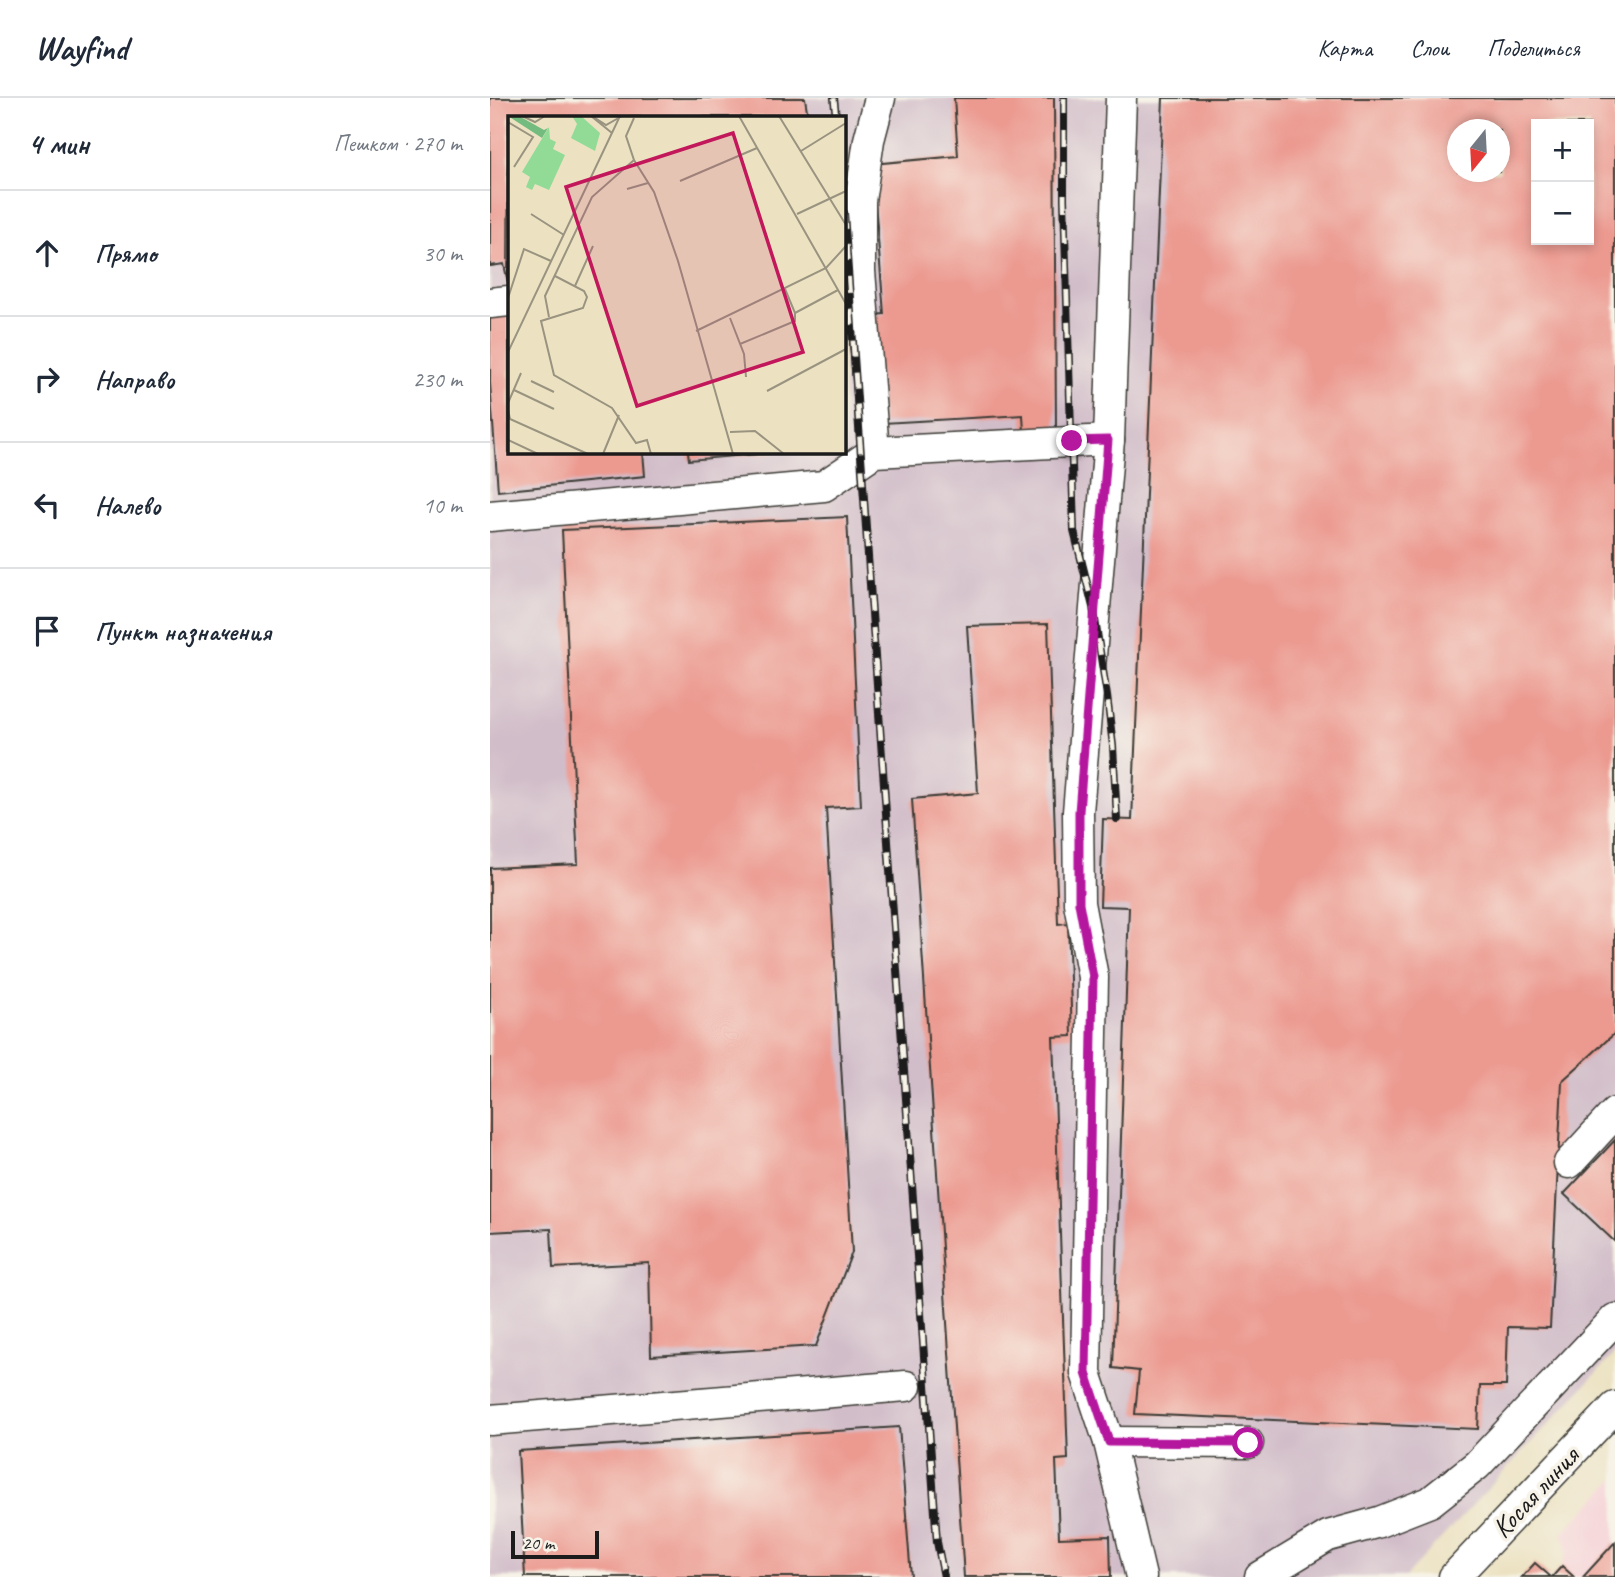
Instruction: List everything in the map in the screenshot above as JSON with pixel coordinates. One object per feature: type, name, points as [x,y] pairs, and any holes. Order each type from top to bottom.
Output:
[{"type":"street","points":[[874,452],[852,272],[869,139],[880,98]]},
{"type":"street","points":[[1121,98],[1108,440],[1079,812],[1079,903],[1093,977],[1086,1373],[1109,1442],[1141,1577]]},
{"type":"street","points":[[490,303],[508,301]]},
{"type":"street","points":[[490,516],[824,486],[874,452],[1108,440]]},
{"type":"street","points":[[1569,1163],[1615,1113]]},
{"type":"street","points":[[1260,1577],[1328,1536],[1379,1522],[1430,1502],[1477,1465],[1615,1319]]},
{"type":"street","points":[[490,1420],[906,1386]]},
{"type":"street","name":"Косая линия","points":[[1454,1577],[1615,1407]]},
{"type":"street","points":[[1109,1442],[1248,1443]]},
{"type":"shaded area","points":[[490,98],[1615,98],[1615,1353],[1405,1577],[490,1577]]},
{"type":"shaded area","points":[[1615,1479],[1615,1577],[1552,1577],[1562,1566],[1567,1554],[1567,1543],[1562,1534]]},
{"type":"building","points":[[490,98],[805,98],[808,116],[508,116],[508,283],[504,264],[490,266]]},
{"type":"building","points":[[954,98],[1054,98],[1056,430],[1024,432],[1023,415],[883,423],[873,315],[884,314],[872,164],[958,156]]},
{"type":"building","points":[[1163,98],[1615,98],[1615,1033],[1562,1081],[1550,1328],[1508,1327],[1506,1386],[1480,1386],[1478,1429],[1135,1414],[1139,1371],[1113,1368],[1129,907],[1100,906],[1103,819],[1132,820]]},
{"type":"building","points":[[508,311],[508,453],[643,453],[645,476],[498,491],[490,383],[490,312]]},
{"type":"building","points":[[688,453],[770,453],[689,460]]},
{"type":"building","points":[[847,517],[861,806],[826,808],[852,1252],[816,1346],[651,1356],[649,1263],[553,1268],[551,1229],[490,1232],[490,868],[578,864],[562,530]]},
{"type":"building","points":[[1048,624],[1058,924],[1068,923],[1072,1036],[1053,1037],[1068,1459],[1056,1460],[1059,1538],[1110,1536],[1111,1577],[964,1577],[912,799],[978,793],[967,626]]},
{"type":"building","points":[[1615,1140],[1615,1242],[1564,1194]]},
{"type":"building","points":[[899,1427],[911,1577],[525,1577],[518,1451]]},
{"type":"building","points":[[1615,1542],[1615,1577],[1583,1577]]},
{"type":"building","points":[[1535,1563],[1551,1577],[1522,1577]]},
{"type":"building","points":[[1562,1566],[1574,1577],[1552,1577]]},
{"type":"railway","points":[[834,98],[836,116]]},
{"type":"railway","points":[[1064,98],[1064,199],[1074,531],[1093,607],[1107,696],[1117,819]]},
{"type":"railway","points":[[845,227],[937,1542],[944,1577]]},
{"type":"route","points":[[1072,441],[1108,440],[1079,812],[1079,903],[1093,977],[1086,1373],[1109,1442],[1248,1443]]}]
